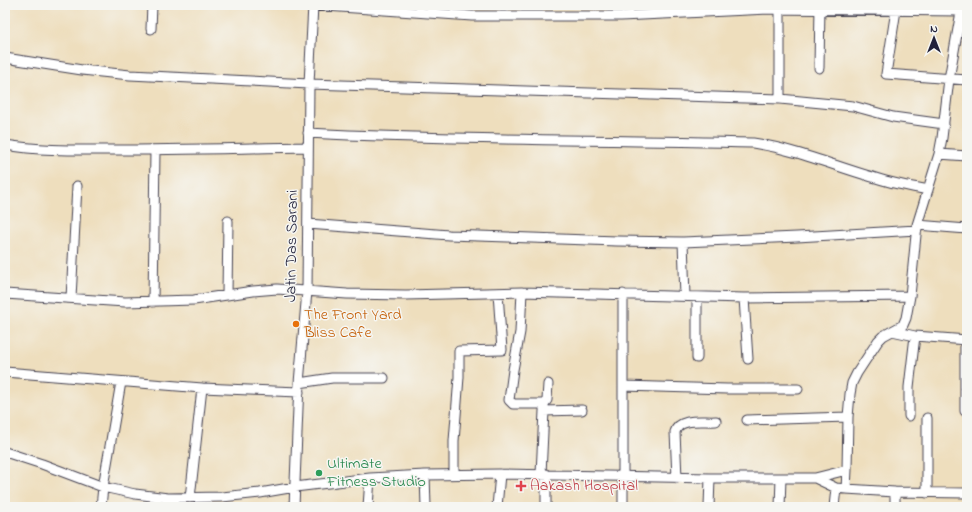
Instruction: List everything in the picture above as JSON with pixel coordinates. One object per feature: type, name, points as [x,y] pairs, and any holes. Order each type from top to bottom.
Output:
[{"type":"street","points":[[151,29],[152,5]]},
{"type":"street","points":[[312,5],[472,16],[620,16],[706,8],[962,8],[949,79],[944,124],[938,154],[917,227],[910,296],[906,318],[903,325],[883,336],[878,341],[856,374],[852,383],[848,417],[846,489]]},
{"type":"street","name":"Jatin Das Sarani","points":[[294,507],[299,387],[307,290],[308,133],[312,5]]},
{"type":"street","points":[[819,68],[820,7]]},
{"type":"street","points":[[898,8],[886,74],[967,80]]},
{"type":"street","points":[[780,9],[780,99]]},
{"type":"street","points":[[5,58],[82,70],[130,75],[309,84],[780,99],[853,106],[908,120],[944,124]]},
{"type":"street","points":[[308,133],[391,137],[753,143],[775,146],[886,181],[928,190]]},
{"type":"street","points":[[5,145],[28,149],[155,150],[308,146]]},
{"type":"street","points":[[153,302],[155,150]]},
{"type":"street","points":[[938,154],[967,156]]},
{"type":"street","points":[[71,298],[77,186]]},
{"type":"street","points":[[227,295],[228,221]]},
{"type":"street","points":[[308,224],[449,235],[684,242],[797,237],[917,227],[967,229]]},
{"type":"street","points":[[684,242],[685,296]]},
{"type":"street","points":[[5,294],[125,302],[194,300],[253,290],[277,289],[347,294],[406,295],[522,292],[744,298],[910,296]]},
{"type":"street","points":[[522,292],[520,332],[509,400],[513,404],[544,408],[582,410]]},
{"type":"street","points":[[454,474],[454,441],[459,377],[459,351],[502,350],[498,293]]},
{"type":"street","points":[[623,294],[623,507]]},
{"type":"street","points":[[697,297],[697,358]]},
{"type":"street","points":[[744,298],[748,359]]},
{"type":"street","points":[[892,332],[915,336],[966,339],[965,411],[967,411]]},
{"type":"street","points":[[909,416],[909,387],[915,336]]},
{"type":"street","points":[[5,372],[202,388],[299,387],[332,378],[384,378]]},
{"type":"street","points":[[101,507],[121,382]]},
{"type":"street","points":[[546,507],[544,474],[544,408],[547,400],[548,384]]},
{"type":"street","points":[[623,386],[727,389],[798,389]]},
{"type":"street","points":[[190,498],[202,388]]},
{"type":"street","points":[[747,420],[848,417]]},
{"type":"street","points":[[926,418],[927,493]]},
{"type":"street","points":[[677,478],[677,427],[684,422],[716,421]]},
{"type":"street","points":[[5,452],[103,487],[168,502],[190,498],[222,497],[260,493],[370,478],[425,475],[544,474],[677,478],[815,478],[847,470]]},
{"type":"street","points":[[497,507],[500,474]]},
{"type":"street","points":[[425,475],[426,507]]},
{"type":"street","points":[[368,507],[370,478]]},
{"type":"street","points":[[709,507],[710,478]]},
{"type":"street","points":[[780,507],[781,478]]},
{"type":"street","points":[[815,478],[836,488],[846,489],[895,492],[967,493]]},
{"type":"street","points":[[834,507],[836,488]]},
{"type":"street","points":[[895,492],[895,507]]},
{"type":"street","points":[[222,497],[222,507]]},
{"type":"place","name":"The Front Yard Bliss Cafe","points":[[296,324]]},
{"type":"place","name":"Ultimate Fitness Studio","points":[[319,473]]},
{"type":"place","name":"Aakash Hospital","points":[[521,486]]}]
